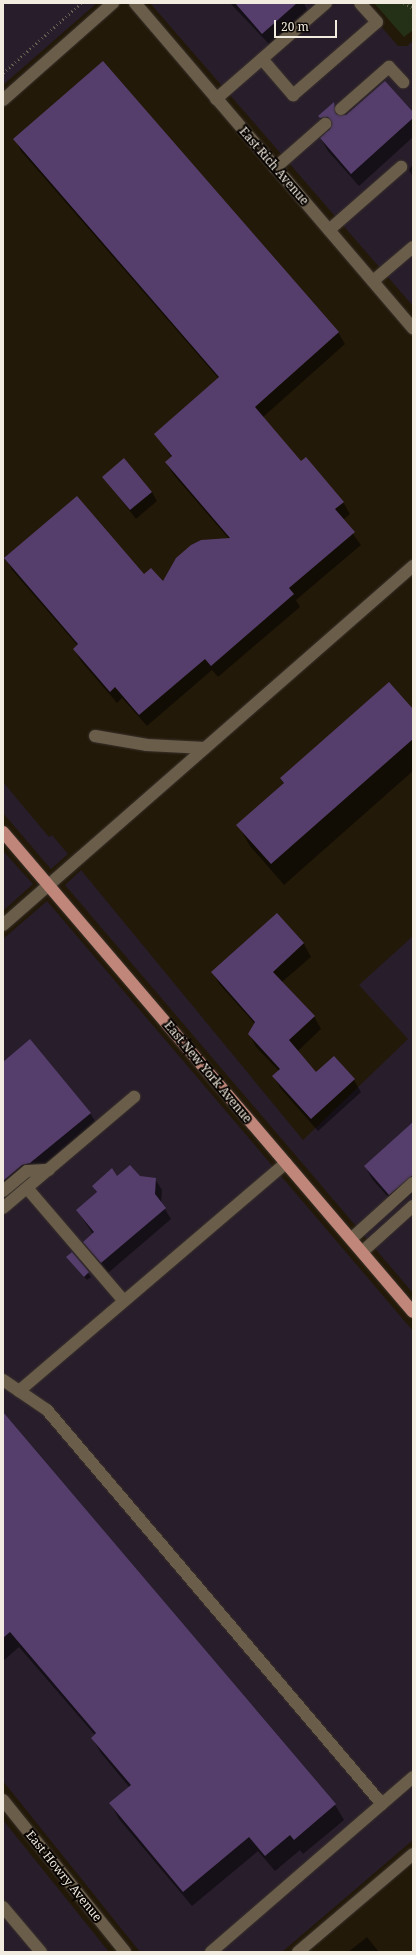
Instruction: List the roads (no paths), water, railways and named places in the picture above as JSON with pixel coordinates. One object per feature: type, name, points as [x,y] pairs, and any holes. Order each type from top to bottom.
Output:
[{"type":"main road","name":"East New York Avenue","points":[[3,832],[49,884],[413,1312]]},
{"type":"street","points":[[3,100],[113,3]]},
{"type":"street","name":"East Rich Avenue","points":[[135,3],[275,168],[412,325]]},
{"type":"street","points":[[216,99],[326,3]]},
{"type":"street","points":[[262,60],[293,95],[377,22],[360,3]]},
{"type":"street","points":[[341,109],[389,66],[402,82]]},
{"type":"street","points":[[275,168],[325,124]]},
{"type":"street","points":[[329,230],[401,167]]},
{"type":"street","points":[[373,281],[413,247]]},
{"type":"street","points":[[3,925],[413,566]]},
{"type":"street","points":[[95,736],[148,745],[205,748]]},
{"type":"street","points":[[3,1208],[134,1097]]},
{"type":"street","points":[[19,1391],[286,1163]]},
{"type":"street","points":[[3,1191],[27,1171],[48,1170]]},
{"type":"street","points":[[351,1239],[413,1183]]},
{"type":"street","points":[[28,1188],[124,1300]]},
{"type":"street","points":[[362,1252],[413,1206]]},
{"type":"street","points":[[3,1380],[47,1410],[382,1804]]},
{"type":"street","points":[[211,1952],[413,1777]]},
{"type":"street","name":"East Howry Avenue","points":[[3,1800],[125,1952]]},
{"type":"street","points":[[298,1952],[413,1854]]},
{"type":"street","points":[[4,1910],[41,1952]]}]
